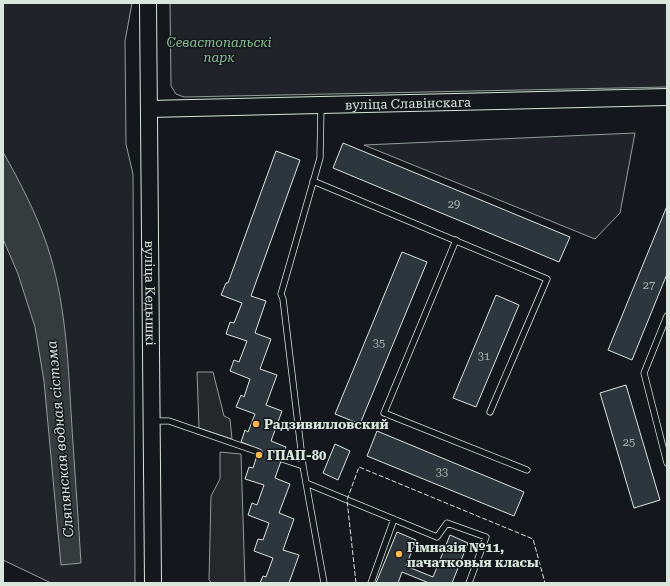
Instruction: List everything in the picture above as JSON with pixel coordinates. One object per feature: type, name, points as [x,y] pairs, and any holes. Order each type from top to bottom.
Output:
[{"type":"street","name":"вуліца Кедышкі","points":[[148,3],[153,583]]},
{"type":"street","name":"вуліца Славінскага","points":[[149,109],[667,97]]},
{"type":"lane","points":[[321,105],[320,158],[281,294],[283,299],[306,484],[324,583]]},
{"type":"lane","points":[[313,181],[547,279],[490,412]]},
{"type":"lane","points":[[456,240],[384,413],[527,470]]},
{"type":"lane","points":[[667,316],[644,373],[667,463]]},
{"type":"lane","points":[[152,421],[169,421],[259,452]]},
{"type":"lane","points":[[282,459],[304,466]]},
{"type":"lane","points":[[306,484],[437,537],[447,524],[486,537],[469,583]]},
{"type":"lane","points":[[371,583],[394,520]]},
{"type":"green space","points":[[3,3],[132,3],[125,41],[126,144],[133,174],[135,583],[51,583],[3,560]]},
{"type":"green space","name":"Севастопальскі парк","points":[[170,3],[667,3],[667,87],[184,97],[176,94],[171,86]]},
{"type":"green space","points":[[635,133],[620,213],[595,239],[364,145]]},
{"type":"shaded area","points":[[197,372],[213,372],[224,416],[230,419],[232,439],[199,428]]},
{"type":"shaded area","points":[[220,452],[241,454],[245,583],[212,583],[209,580],[211,496],[220,479]]},
{"type":"water","name":"Сляпянская водная сістэма","points":[[3,152],[38,221],[53,265],[62,307],[67,349],[81,563],[61,565],[44,381],[35,327],[18,274],[3,239]]},
{"type":"building","points":[[343,143],[570,237],[559,262],[333,168]]},
{"type":"building","points":[[276,151],[300,160],[251,296],[266,301],[255,333],[271,339],[260,369],[277,375],[266,405],[282,411],[271,441],[286,447],[275,478],[290,484],[279,513],[294,519],[283,550],[299,555],[289,583],[260,583],[263,576],[266,577],[273,558],[254,551],[258,539],[263,540],[269,523],[248,515],[252,503],[257,505],[264,485],[245,479],[249,467],[253,468],[259,449],[241,442],[245,430],[248,432],[255,414],[236,407],[241,395],[244,397],[250,379],[230,371],[234,360],[239,362],[247,341],[226,334],[230,322],[234,323],[242,303],[221,295],[226,283],[228,283]]},
{"type":"building","points":[[667,206],[667,274],[632,360],[608,350]]},
{"type":"building","points":[[402,252],[427,262],[360,424],[335,414]]},
{"type":"building","points":[[496,295],[519,305],[476,407],[453,398]]},
{"type":"building","points":[[626,385],[660,500],[634,508],[600,393]]},
{"type":"building","points":[[377,431],[524,492],[514,516],[367,456]]},
{"type":"building","points":[[335,444],[350,451],[338,480],[323,473]]},
{"type":"building","name":"Гімназія №11, пачатковыя класы","points":[[397,532],[416,540],[406,566],[433,577],[450,535],[468,543],[452,583],[429,583],[402,572],[398,583],[376,583]]},
{"type":"fence","points":[[356,583],[347,500],[359,467],[533,539],[545,583]]},
{"type":"place","name":"Радзивилловский","points":[[256,424]]},
{"type":"place","name":"ГПАП-80","points":[[259,455]]},
{"type":"place","name":"Гімназія №11, пачатковыя класы","points":[[399,554]]}]
